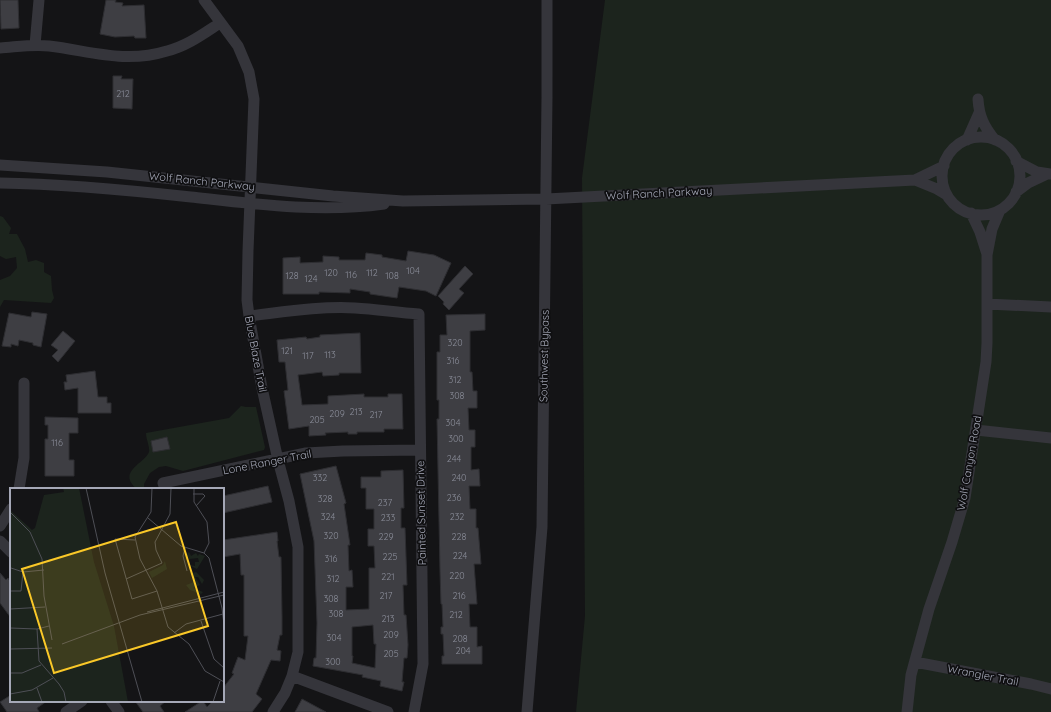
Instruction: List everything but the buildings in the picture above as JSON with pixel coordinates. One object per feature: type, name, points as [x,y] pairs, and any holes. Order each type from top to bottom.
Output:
[{"type":"street","points":[[35,45],[39,0]]},
{"type":"street","name":"Blue Blaze Trail","points":[[204,0],[238,46],[249,72],[252,88],[254,117],[247,300],[262,388],[278,460],[290,501],[298,547],[298,652],[292,676],[285,693],[273,712]]},
{"type":"street","name":"Southwest Bypass","points":[[527,712],[542,526],[546,199],[546,0]]},
{"type":"street","points":[[0,48],[35,45],[78,50],[116,57],[150,55],[168,51],[192,41],[220,23]]},
{"type":"street","points":[[978,99],[979,113],[988,132],[995,140],[1008,148],[1016,161],[1020,176],[1016,192],[1007,205],[1000,210],[989,214],[980,215],[961,209],[953,203],[947,195],[944,186],[942,177],[947,158],[960,143],[967,140],[980,137],[995,140]]},
{"type":"street","points":[[967,140],[979,113]]},
{"type":"street","points":[[1016,161],[1037,172],[1049,174]]},
{"type":"street","name":"Wolf Ranch Parkway","points":[[0,165],[107,172],[333,196],[403,201],[546,199],[915,180],[944,166]]},
{"type":"street","points":[[1016,192],[1037,178],[1049,174]]},
{"type":"street","name":"Wolf Ranch Parkway","points":[[915,180],[947,195]]},
{"type":"street","name":"Wolf Ranch Parkway","points":[[0,182],[104,189],[294,206],[365,206],[403,201]]},
{"type":"street","name":"Wolf Canyon Road","points":[[907,712],[911,675],[929,609],[952,542],[965,498],[986,362],[987,255],[992,229],[1000,210]]},
{"type":"street","name":"Wolf Canyon Road","points":[[971,213],[980,232],[987,255]]},
{"type":"street","points":[[987,304],[1051,307]]},
{"type":"street","name":"Painted Sunset Drive","points":[[249,316],[338,308],[357,308],[419,314],[423,664],[414,712]]},
{"type":"street","points":[[19,488],[24,458],[24,383]]},
{"type":"street","points":[[976,430],[1051,438]]},
{"type":"street","name":"Lone Ranger Trail","points":[[164,486],[306,453],[420,450]]},
{"type":"street","points":[[0,526],[10,511]]},
{"type":"street","points":[[0,541],[10,551]]},
{"type":"street","name":"Wrangler Trail","points":[[915,662],[1050,687]]},
{"type":"street","points":[[292,676],[388,712]]},
{"type":"street","points":[[66,712],[81,702]]},
{"type":"street","points":[[112,702],[119,712]]},
{"type":"shaded area","points":[[605,0],[1051,0],[1051,712],[576,712],[585,616],[582,178]]},
{"type":"shaded area","points":[[0,216],[3,217],[11,228],[9,234],[17,234],[25,249],[28,262],[36,260],[44,263],[44,272],[51,276],[54,298],[51,303],[4,300],[0,307],[0,280],[10,276],[17,268],[16,257],[6,259],[0,256]]},
{"type":"shaded area","points":[[241,406],[256,407],[265,447],[264,450],[183,471],[166,466],[159,467],[150,473],[144,484],[144,488],[136,488],[131,483],[129,478],[131,473],[149,452],[146,433],[229,418]]}]
